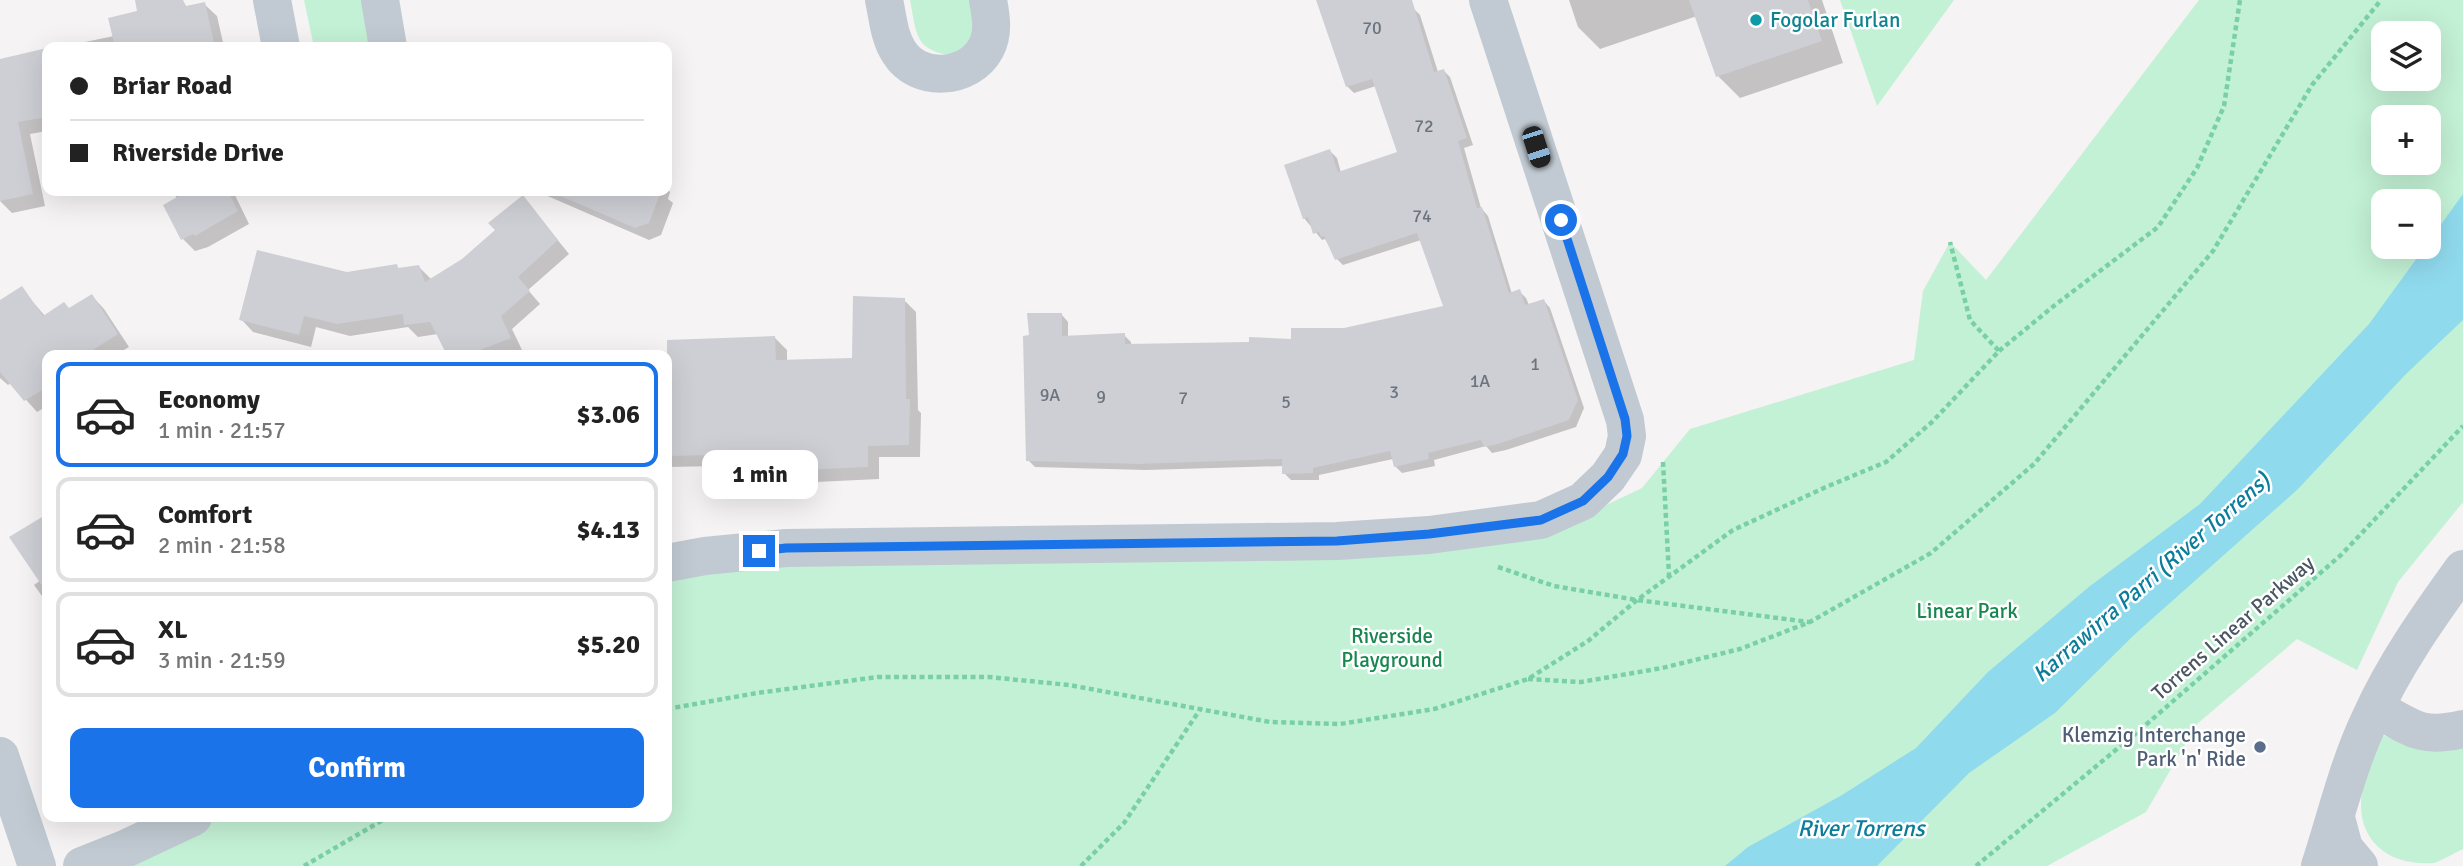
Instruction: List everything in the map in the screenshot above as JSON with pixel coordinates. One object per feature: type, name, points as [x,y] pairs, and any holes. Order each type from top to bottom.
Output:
[{"type":"street","points":[[272,0],[280,42]]},
{"type":"street","points":[[380,0],[387,42]]},
{"type":"street","points":[[884,0],[892,38],[900,55],[918,70],[934,75],[949,74],[972,64],[985,49],[992,30],[988,0]]},
{"type":"street","points":[[672,562],[786,548],[1337,541],[1461,531],[1541,520],[1583,501],[1608,477],[1623,454],[1627,436],[1625,419],[1488,0]]},
{"type":"street","points":[[2320,866],[2350,768],[2376,708],[2418,630],[2463,569]]},
{"type":"street","points":[[2376,708],[2413,730],[2430,734],[2463,729]]},
{"type":"street","points":[[0,756],[37,866]]},
{"type":"street","points":[[2336,818],[2344,848],[2359,866]]},
{"type":"street","points":[[82,866],[182,822]]},
{"type":"path","points":[[672,708],[757,693],[878,677],[1002,678],[1069,685],[1270,722],[1340,724],[1434,709],[1528,679],[1588,640],[1637,600],[1733,530],[1826,486],[1886,462],[1932,422],[1999,351],[2054,305],[2158,227],[2197,168],[2224,106],[2240,0]]},
{"type":"path","points":[[1528,679],[1580,682],[1662,668],[1740,649],[1810,622],[1931,552],[2034,464],[2213,251],[2312,85],[2381,0]]},
{"type":"path","points":[[1950,242],[1970,320],[1999,351]]},
{"type":"path","name":"Torrens Linear Parkway","points":[[1976,866],[2141,729],[2341,555],[2463,426]]},
{"type":"path","points":[[1663,450],[1670,576]]},
{"type":"path","points":[[1461,531],[1479,558],[1506,571],[1554,586],[1637,600],[1810,622]]},
{"type":"path","points":[[1081,866],[1124,823],[1201,708]]},
{"type":"path","points":[[304,866],[379,822]]},
{"type":"green space","points":[[304,0],[368,0],[377,42],[313,42]]},
{"type":"green space","points":[[910,0],[975,0],[981,28],[955,56],[942,54],[932,50],[920,39]]},
{"type":"green space","points":[[1840,0],[1954,0],[1877,106]]},
{"type":"green space","name":"Linear Park","points":[[2199,0],[2463,0],[2463,502],[2398,582],[2357,670],[2297,639],[2197,724],[2146,812],[2047,866],[115,866],[204,822],[672,822],[672,573],[1564,525],[1642,488],[1690,429],[1914,360],[1923,291],[1950,242],[1986,280]]},
{"type":"green space","points":[[2382,735],[2422,749],[2463,747],[2463,849],[2434,863],[2416,863],[2387,854],[2369,835],[2363,822],[2362,791]]},
{"type":"water","name":"River Torrens","points":[[2463,194],[2463,320],[2406,374],[2298,489],[2134,635],[2055,713],[1969,773],[1877,866],[1725,866],[1748,847],[1842,795],[1916,748],[1988,672],[2090,586],[2200,504],[2369,324],[2416,259],[2441,259],[2441,224]]},
{"type":"building","points":[[135,0],[183,0],[186,6],[205,2],[214,42],[114,42],[108,18],[137,11]]},
{"type":"building","points":[[1316,0],[1412,0],[1434,72],[1444,69],[1467,138],[1458,141],[1477,208],[1482,207],[1509,293],[1520,289],[1525,305],[1544,299],[1578,400],[1569,420],[1498,444],[1484,447],[1481,440],[1428,453],[1429,459],[1394,467],[1390,451],[1313,468],[1313,473],[1282,474],[1282,459],[1138,464],[1026,461],[1023,336],[1029,335],[1027,313],[1062,313],[1062,336],[1125,333],[1125,344],[1249,342],[1249,337],[1291,339],[1291,328],[1344,328],[1443,306],[1417,233],[1335,260],[1324,236],[1321,237],[1319,232],[1313,234],[1308,217],[1303,219],[1284,165],[1330,149],[1338,172],[1397,152],[1372,79],[1346,87]]},
{"type":"building","name":"Fogolar Furlan","points":[[1689,0],[1808,0],[1822,41],[1716,77]]},
{"type":"building","points":[[42,49],[42,118],[18,122],[33,194],[0,201],[0,59]]},
{"type":"building","points":[[179,196],[230,196],[238,211],[195,236],[193,234],[181,240],[163,205]]},
{"type":"building","points":[[524,196],[558,240],[518,277],[530,291],[501,316],[511,338],[480,350],[444,350],[430,322],[404,325],[403,314],[337,324],[304,316],[299,335],[239,320],[257,250],[347,272],[397,264],[398,268],[419,265],[425,282],[462,259],[495,230],[488,223]]},
{"type":"building","points":[[561,196],[659,196],[649,223],[635,228]]},
{"type":"building","points":[[22,286],[43,316],[64,302],[69,308],[92,294],[118,334],[93,350],[42,350],[42,390],[24,401],[0,372],[0,300]]},
{"type":"building","points":[[853,296],[905,298],[906,399],[910,399],[909,445],[868,446],[868,467],[802,470],[802,467],[736,468],[736,462],[713,461],[712,455],[672,456],[672,350],[667,350],[667,340],[775,336],[776,360],[852,358]]},
{"type":"building","points":[[42,517],[42,586],[9,537]]},
{"type":"place","name":"Fogolar Furlan","points":[[1756,20]]},
{"type":"place","name":"Klemzig Interchange Park 'n' Ride","points":[[2260,747]]},
{"type":"route","points":[[759,551],[786,548],[1337,541],[1429,534],[1541,520],[1583,501],[1608,477],[1623,454],[1627,436],[1625,419],[1561,220]]},
{"type":"water label","name":"Karrawirra Parri (River Torrens)","points":[[2151,577]]},
{"type":"park label","name":"Riverside Playground","points":[[1392,648]]}]
